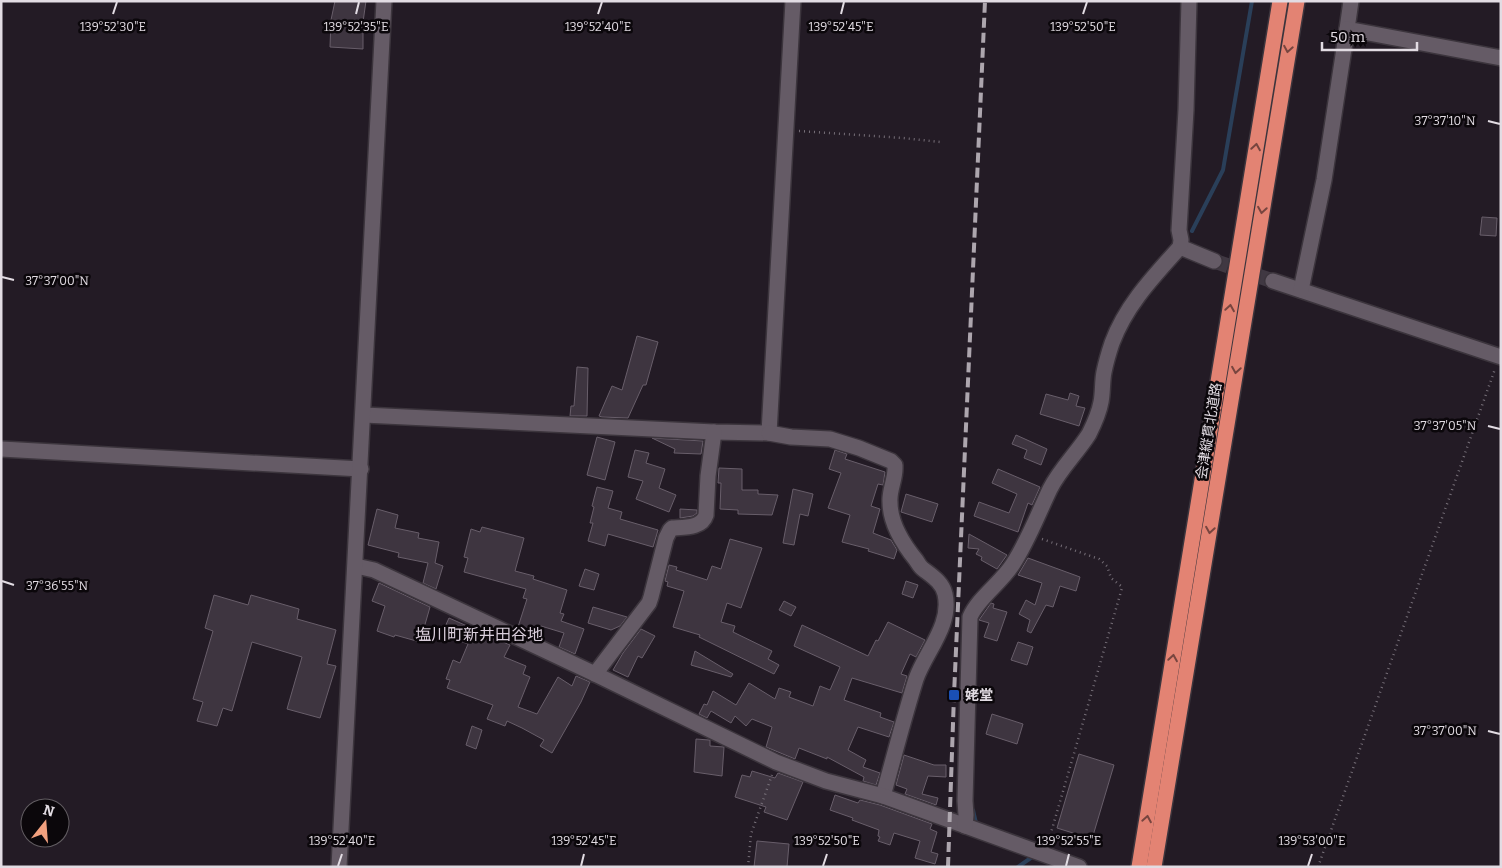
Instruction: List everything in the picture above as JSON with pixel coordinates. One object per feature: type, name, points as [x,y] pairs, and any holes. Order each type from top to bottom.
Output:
[{"type":"highway","name":"会津縦貫北道路","points":[[1139,867],[1280,1]]},
{"type":"highway","name":"会津縦貫北道路","points":[[1154,867],[1297,1]]},
{"type":"street","points":[[340,867],[384,1]]},
{"type":"street","points":[[769,433],[792,1]]},
{"type":"street","points":[[965,826],[970,617],[976,606],[1013,565],[1058,476],[1095,422],[1102,401],[1106,365],[1112,342],[1122,322],[1145,286],[1180,247],[1179,230],[1186,110],[1189,1]]},
{"type":"street","points":[[1301,290],[1324,180],[1350,1]]},
{"type":"street","points":[[1346,29],[1501,58]]},
{"type":"street","points":[[1180,247],[1214,262]]},
{"type":"street","points":[[1273,281],[1500,355]]},
{"type":"street","points":[[364,414],[714,432],[769,433],[790,437],[830,439],[891,461],[896,469],[890,493],[890,510],[897,532],[909,553],[923,569],[937,580],[945,595],[944,622],[920,667],[883,796]]},
{"type":"street","points":[[595,674],[650,600],[666,538],[670,530],[672,528],[698,524],[704,520],[714,432]]},
{"type":"street","points":[[1,449],[361,468]]},
{"type":"street","points":[[356,566],[374,570],[776,762],[826,781],[883,796],[1080,867]]},
{"type":"path","points":[[785,130],[940,142]]},
{"type":"path","points":[[1318,867],[1500,355]]},
{"type":"path","points":[[1029,535],[1099,559],[1107,566],[1111,578],[1122,588],[1044,854]]},
{"type":"path","points":[[748,867],[751,834],[776,762]]},
{"type":"building","points":[[335,1],[366,1],[363,22],[363,49],[330,47],[331,20]]},
{"type":"building","points":[[1482,217],[1497,218],[1496,236],[1480,235]]},
{"type":"building","points":[[637,336],[658,342],[646,385],[643,385],[628,418],[599,416],[612,386],[622,390]]},
{"type":"building","points":[[577,367],[588,368],[587,416],[570,416],[571,406],[574,406]]},
{"type":"building","points":[[1070,393],[1079,396],[1076,406],[1085,408],[1079,426],[1040,414],[1046,394],[1068,400]]},
{"type":"building","points":[[1016,435],[1047,449],[1041,465],[1024,458],[1027,450],[1012,444]]},
{"type":"building","points":[[597,437],[615,442],[605,480],[587,475]]},
{"type":"building","points":[[652,438],[703,441],[701,454],[674,453],[675,449]]},
{"type":"building","points":[[635,450],[649,453],[646,463],[665,469],[659,488],[676,495],[669,512],[636,499],[643,481],[628,477]]},
{"type":"building","points":[[835,450],[847,454],[845,459],[885,472],[883,485],[878,484],[871,506],[880,509],[873,533],[891,540],[897,550],[894,559],[868,551],[869,549],[842,542],[850,515],[828,508],[841,473],[829,469]]},
{"type":"building","points":[[719,468],[742,469],[742,490],[758,490],[758,494],[778,495],[772,515],[738,514],[738,510],[720,509],[721,483],[718,483]]},
{"type":"building","points":[[998,469],[1040,487],[1032,505],[1028,503],[1018,532],[974,516],[979,502],[1009,513],[1017,494],[992,483]]},
{"type":"building","points":[[597,487],[613,491],[608,508],[622,512],[620,519],[658,530],[653,547],[608,534],[605,546],[588,541],[593,523],[590,523]]},
{"type":"building","points":[[793,489],[813,494],[808,516],[800,514],[794,545],[783,543]]},
{"type":"building","points":[[906,494],[938,504],[932,522],[901,512]]},
{"type":"building","points":[[377,509],[398,515],[395,528],[419,533],[418,538],[439,542],[435,563],[443,566],[436,589],[423,583],[428,563],[398,557],[399,553],[368,545]]},
{"type":"building","points":[[680,509],[697,510],[697,513],[693,516],[680,518]]},
{"type":"building","points":[[482,527],[524,538],[515,571],[534,576],[533,579],[567,590],[560,613],[564,614],[561,621],[584,629],[575,654],[559,647],[564,633],[541,626],[537,636],[518,627],[527,599],[523,598],[526,589],[464,572],[468,558],[464,557],[471,529],[480,532]]},
{"type":"building","points":[[969,534],[1007,555],[997,569],[981,560],[982,557],[976,554],[979,549],[968,548]]},
{"type":"building","points":[[730,539],[762,548],[741,608],[727,603],[721,622],[735,626],[733,632],[772,651],[768,659],[779,665],[774,674],[699,637],[700,635],[673,627],[684,591],[667,586],[668,582],[665,581],[669,565],[677,567],[676,570],[707,580],[712,566],[721,569]]},
{"type":"building","points":[[1028,558],[1080,577],[1076,591],[1060,586],[1053,607],[1046,605],[1031,633],[1027,631],[1030,620],[1019,614],[1026,600],[1035,605],[1042,583],[1018,575]]},
{"type":"building","points":[[585,569],[599,574],[594,590],[579,586]]},
{"type":"building","points":[[906,581],[918,585],[913,598],[902,594]]},
{"type":"building","points":[[379,583],[430,607],[420,642],[395,635],[394,637],[377,631],[385,606],[372,601]]},
{"type":"building","points":[[214,595],[248,605],[251,595],[299,609],[297,619],[336,630],[327,664],[336,666],[320,718],[287,709],[302,657],[252,642],[232,711],[223,708],[217,726],[197,721],[203,702],[193,699],[213,631],[205,628]]},
{"type":"building","points":[[784,601],[796,607],[791,616],[779,610]]},
{"type":"building","points":[[991,603],[994,604],[993,608],[1007,612],[997,641],[984,637],[989,623],[979,620]]},
{"type":"building","points":[[593,607],[627,617],[620,626],[611,630],[588,623]]},
{"type":"building","points":[[449,618],[510,645],[504,657],[526,666],[523,674],[530,677],[518,707],[537,714],[558,677],[572,686],[576,676],[590,682],[581,702],[552,753],[540,746],[544,740],[522,728],[507,721],[505,726],[487,719],[493,705],[447,688],[450,680],[446,679],[453,660],[460,663],[468,644],[452,638],[455,633],[444,629]]},
{"type":"building","points":[[888,622],[925,640],[916,657],[910,654],[901,674],[907,676],[902,693],[852,678],[844,700],[881,713],[880,717],[894,722],[889,737],[858,727],[848,750],[866,760],[863,767],[880,773],[876,785],[863,781],[864,777],[827,757],[827,759],[799,748],[795,759],[766,747],[772,727],[752,719],[746,726],[735,716],[731,723],[711,711],[707,718],[699,714],[704,704],[707,705],[713,691],[736,705],[749,683],[775,699],[779,688],[791,692],[789,697],[813,706],[820,686],[830,690],[840,667],[794,646],[802,625],[868,656]]},
{"type":"building","points":[[641,629],[655,636],[642,658],[638,656],[628,677],[613,670]]},
{"type":"building","points":[[1018,642],[1033,647],[1027,665],[1011,660]]},
{"type":"building","points":[[695,651],[733,674],[731,677],[691,665]]},
{"type":"building","points":[[992,714],[1023,724],[1017,744],[986,734]]},
{"type":"building","points":[[472,726],[482,730],[476,749],[466,745]]},
{"type":"building","points":[[696,739],[710,740],[710,746],[724,747],[722,776],[694,772]]},
{"type":"building","points":[[1079,754],[1114,765],[1092,839],[1057,828]]},
{"type":"building","points":[[904,755],[934,765],[946,765],[946,777],[928,776],[922,794],[938,798],[936,805],[905,794],[907,789],[896,785]]},
{"type":"building","points":[[752,771],[775,778],[778,773],[803,782],[787,820],[764,812],[766,807],[735,797],[742,775],[750,777]]},
{"type":"building","points":[[835,795],[858,803],[860,800],[880,805],[932,824],[930,829],[937,832],[931,852],[938,854],[935,864],[915,858],[920,841],[894,833],[890,845],[878,841],[880,837],[878,836],[879,830],[830,810]]},
{"type":"building","points":[[757,841],[789,844],[787,867],[754,867]]},
{"type":"waterway","points":[[1192,231],[1223,170],[1252,1]]},
{"type":"waterway","points":[[973,810],[976,823],[978,824]]},
{"type":"waterway","points":[[1018,867],[1035,855]]},
{"type":"tunnel","points":[[1214,261],[1273,281]]},
{"type":"railway","points":[[948,867],[985,1]]},
{"type":"place","name":"姥堂","points":[[954,695]]},
{"type":"district","name":"塩川町新井田谷地","points":[[479,634]]}]
